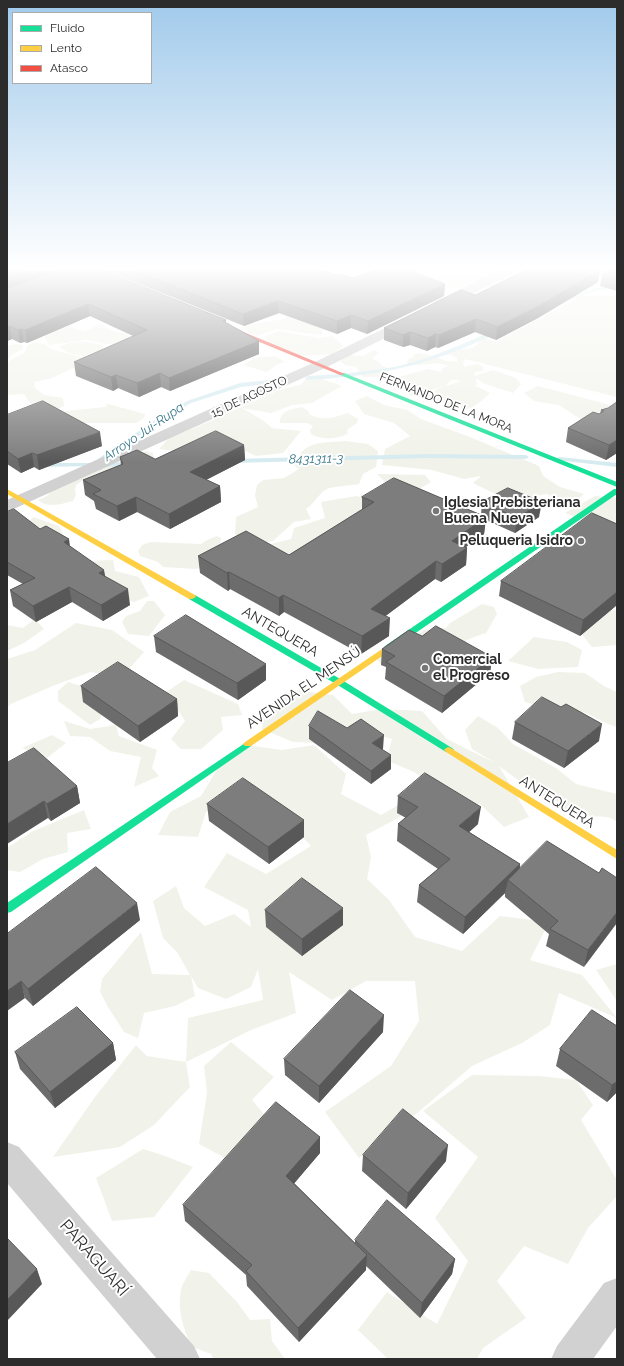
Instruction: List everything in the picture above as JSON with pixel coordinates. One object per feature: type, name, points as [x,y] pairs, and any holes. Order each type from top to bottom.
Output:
[{"type":"street","name":"FERNANDO DE LA MORA","points":[[244,334],[617,485]]},
{"type":"street","name":"15 DE AGOSTO","points":[[7,507],[320,364],[381,334]]},
{"type":"street","name":"ANTEQUERA","points":[[7,491],[338,682],[617,855]]},
{"type":"street","name":"AVENIDA EL MENSÚ","points":[[7,909],[617,491]]},
{"type":"street","name":"PARAGUARÍ","points":[[7,1158],[181,1359]]},
{"type":"street","points":[[570,1359],[617,1296]]},
{"type":"shaded area","points":[[43,334],[126,334],[140,344],[111,353],[112,345],[87,340],[49,345]]},
{"type":"shaded area","points":[[252,334],[263,334],[257,336]]},
{"type":"shaded area","points":[[272,334],[294,334],[318,338],[333,336],[343,346],[332,354],[299,356],[275,349],[264,337]]},
{"type":"shaded area","points":[[511,334],[617,334],[617,397],[465,359],[463,363],[464,367],[478,364],[483,367],[483,371],[475,372],[474,376],[493,370],[516,378],[521,384],[513,393],[483,383],[476,378],[477,385],[474,385],[490,393],[475,406],[463,410],[433,399],[435,390],[461,381],[452,380],[446,386],[431,390],[428,397],[419,397],[412,396],[407,393],[407,389],[410,386],[395,387],[388,380],[428,369],[441,372],[443,368],[448,366],[438,363],[411,365],[406,363],[413,357],[414,354],[426,354],[452,362],[457,361],[457,358],[451,355],[443,354],[442,351],[472,348],[477,345],[481,339],[488,339],[495,342]]},
{"type":"shaded area","points":[[35,342],[44,344],[54,350],[84,358],[79,377],[73,368],[52,378],[34,382],[35,388],[44,395],[63,398],[64,406],[51,411],[36,409],[24,394],[7,395],[7,362],[24,353],[28,345]]},
{"type":"shaded area","points":[[86,342],[103,345],[103,350],[86,354],[85,357],[69,353],[59,347],[69,343]]},
{"type":"shaded area","points":[[15,344],[23,345],[23,349],[7,359],[7,346]]},
{"type":"shaded area","points":[[374,350],[378,353],[373,359],[389,369],[388,373],[384,377],[363,377],[356,367],[345,365],[341,362],[342,359],[351,355],[363,356]]},
{"type":"shaded area","points":[[276,356],[285,362],[276,365],[267,372],[243,365],[254,358]]},
{"type":"shaded area","points":[[316,377],[342,386],[312,403],[292,405],[271,413],[242,408],[264,421],[272,428],[301,431],[283,453],[256,456],[222,440],[192,453],[159,449],[169,438],[211,421],[272,393],[301,385],[306,378]]},
{"type":"shaded area","points":[[538,386],[614,406],[585,422],[559,405],[534,401],[524,393]]},
{"type":"shaded area","points":[[367,396],[384,405],[407,410],[421,419],[470,437],[539,466],[543,476],[560,487],[584,494],[570,506],[547,494],[530,497],[519,502],[491,492],[473,483],[481,476],[464,479],[432,470],[382,465],[385,449],[410,436],[394,423],[364,414],[355,401]]},
{"type":"shaded area","points":[[108,404],[145,414],[144,418],[136,423],[77,423],[54,415],[67,411],[105,407]]},
{"type":"shaded area","points":[[302,407],[308,411],[310,415],[321,418],[334,417],[348,413],[358,419],[357,423],[347,430],[348,433],[340,437],[324,438],[311,434],[310,430],[313,426],[307,423],[280,423],[280,419],[284,413]]},
{"type":"shaded area","points":[[346,441],[368,444],[378,451],[376,467],[363,474],[359,484],[327,489],[306,509],[311,519],[294,522],[273,541],[253,544],[235,534],[236,517],[258,507],[255,496],[257,485],[263,480],[284,478],[299,469],[294,465],[298,457],[303,451],[314,444]]},
{"type":"shaded area","points":[[146,451],[153,453],[153,458],[83,480],[76,485],[76,495],[73,501],[50,505],[42,503],[38,500],[47,496],[55,487]]},
{"type":"shaded area","points":[[377,474],[425,475],[431,482],[416,491],[390,487]]},
{"type":"shaded area","points":[[356,496],[371,499],[368,511],[286,559],[259,547],[291,539],[294,528],[325,518],[321,502]]},
{"type":"shaded area","points":[[595,496],[617,498],[617,532],[565,513]]},
{"type":"shaded area","points":[[33,517],[59,526],[64,537],[27,525]]},
{"type":"shaded area","points":[[217,536],[221,538],[219,556],[206,567],[195,569],[163,567],[158,562],[140,556],[138,551],[142,545],[151,542],[201,544]]},
{"type":"shaded area","points":[[113,560],[115,571],[139,577],[149,596],[134,602],[113,594],[85,561]]},
{"type":"shaded area","points":[[147,601],[154,601],[165,615],[149,636],[128,634],[122,622],[126,616],[140,611]]},
{"type":"shaded area","points":[[482,604],[494,607],[497,614],[485,635],[485,633],[467,640],[462,646],[395,666],[382,666],[377,659],[424,630],[446,628],[450,623]]},
{"type":"shaded area","points":[[617,609],[617,645],[592,647],[576,627],[607,612]]},
{"type":"shaded area","points":[[35,619],[44,629],[24,643],[7,651],[7,625],[23,628]]},
{"type":"shaded area","points":[[76,623],[112,630],[144,652],[120,679],[91,672],[55,685],[7,707],[7,659],[35,650]]},
{"type":"shaded area","points":[[534,637],[567,642],[582,650],[578,667],[538,669],[508,661]]},
{"type":"shaded area","points":[[558,672],[585,673],[604,686],[617,692],[617,727],[586,713],[560,708],[550,709],[525,702],[520,686],[536,677]]},
{"type":"shaded area","points":[[184,680],[238,704],[242,715],[221,717],[223,730],[201,749],[181,749],[171,739],[185,721],[166,692]]},
{"type":"shaded area","points":[[68,682],[92,689],[105,704],[100,719],[90,725],[58,701],[58,691]]},
{"type":"shaded area","points":[[294,690],[333,695],[352,714],[382,709],[422,711],[447,739],[495,763],[472,749],[465,730],[478,716],[498,728],[513,744],[556,768],[576,784],[617,794],[617,822],[607,817],[591,817],[581,815],[559,806],[538,794],[499,766],[529,817],[504,827],[480,804],[463,805],[414,772],[386,760],[392,739],[357,729],[323,743],[293,742],[262,729],[263,708]]},
{"type":"shaded area","points":[[64,721],[90,729],[116,725],[119,736],[157,750],[152,768],[159,776],[134,787],[141,757],[110,751],[90,737],[70,736]]},
{"type":"shaded area","points":[[52,735],[66,743],[47,758],[22,748]]},
{"type":"shaded area","points":[[246,745],[282,750],[314,745],[346,774],[341,794],[381,815],[412,797],[428,802],[366,835],[371,857],[367,879],[389,900],[415,937],[462,951],[500,916],[549,922],[530,960],[582,975],[617,1018],[559,993],[550,1025],[522,1043],[472,1066],[415,1115],[359,1158],[325,1112],[391,1066],[419,1021],[415,981],[366,981],[332,1000],[289,972],[296,1013],[251,1030],[186,1062],[188,1018],[263,1000],[258,969],[251,987],[226,999],[198,988],[191,976],[195,996],[175,1006],[144,1013],[138,1038],[124,1032],[108,1007],[100,992],[102,979],[141,932],[152,974],[190,975],[177,952],[163,938],[153,901],[176,886],[184,908],[205,926],[234,914],[251,927],[248,910],[204,887],[227,853],[266,874],[311,846],[255,788],[206,812],[198,837],[158,835],[170,812],[201,796],[222,761]]},
{"type":"shaded area","points":[[84,810],[91,829],[67,833],[68,852],[43,859],[20,872],[7,870],[7,848],[33,831]]},
{"type":"shaded area","points":[[617,964],[617,1001],[596,970]]},
{"type":"shaded area","points":[[231,1042],[274,1077],[252,1100],[279,1132],[244,1168],[199,1144],[207,1093],[204,1066]]},
{"type":"shaded area","points":[[136,1045],[147,1056],[186,1062],[190,1087],[154,1125],[120,1147],[53,1157],[95,1097]]},
{"type":"shaded area","points":[[472,1075],[539,1076],[576,1080],[593,1105],[581,1120],[617,1180],[617,1196],[588,1228],[568,1264],[524,1246],[497,1281],[526,1318],[483,1348],[477,1359],[388,1359],[358,1330],[387,1292],[437,1324],[468,1261],[435,1218],[478,1157],[423,1111]]},
{"type":"shaded area","points":[[143,1149],[193,1167],[154,1217],[112,1221],[96,1178]]},
{"type":"shaded area","points":[[191,1270],[209,1273],[237,1302],[250,1320],[270,1319],[272,1341],[285,1359],[213,1359],[211,1354],[192,1347],[180,1312],[182,1287]]},
{"type":"building","points":[[138,334],[246,334],[259,341],[169,378],[160,373],[137,383],[116,375],[111,377],[74,362]]},
{"type":"building","points":[[415,334],[442,334],[436,334],[428,338]]},
{"type":"building","points":[[43,401],[100,432],[37,455],[32,453],[18,459],[7,451],[7,415]]},
{"type":"building","points":[[617,402],[617,440],[609,445],[568,428],[593,412],[599,414],[604,411],[601,410],[608,408]]},
{"type":"building","points":[[216,431],[244,445],[190,472],[220,486],[169,514],[136,497],[117,506],[93,494],[101,490],[83,480],[123,464],[120,457],[137,450],[155,459]]},
{"type":"building","points":[[394,478],[486,517],[452,541],[467,548],[442,564],[436,561],[371,609],[390,618],[362,636],[283,595],[279,598],[229,572],[227,573],[198,556],[246,531],[289,555],[374,502],[362,497]]},
{"type":"building","points":[[508,488],[542,502],[517,518],[482,502]]},
{"type":"building","points":[[14,509],[40,529],[46,526],[69,539],[64,542],[104,570],[99,573],[128,589],[101,605],[69,587],[33,606],[10,590],[35,578],[7,562],[7,512]]},
{"type":"building","points":[[592,513],[617,524],[617,592],[583,620],[501,581]]},
{"type":"building","points":[[186,615],[266,664],[237,683],[154,636]]},
{"type":"building","points":[[436,626],[492,657],[444,696],[386,662],[395,656],[382,649],[409,630],[422,636]]},
{"type":"building","points":[[118,662],[177,699],[138,726],[81,686]]},
{"type":"building","points":[[542,697],[561,707],[566,704],[602,724],[568,751],[515,722]]},
{"type":"building","points":[[318,711],[347,728],[361,719],[384,735],[372,743],[391,755],[371,771],[309,726]]},
{"type":"building","points":[[34,748],[77,786],[47,804],[44,801],[7,824],[7,763]]},
{"type":"building","points":[[425,773],[481,807],[459,826],[520,864],[465,917],[419,885],[450,859],[398,824],[418,807],[398,796]]},
{"type":"building","points":[[243,778],[304,820],[268,847],[207,804]]},
{"type":"building","points":[[547,841],[599,873],[602,868],[617,878],[617,912],[588,950],[550,929],[558,921],[508,880]]},
{"type":"building","points":[[96,867],[137,903],[28,989],[21,981],[7,991],[7,934]]},
{"type":"building","points":[[302,878],[343,908],[302,939],[265,910]]},
{"type":"building","points":[[350,990],[384,1015],[319,1086],[284,1059]]},
{"type":"building","points":[[77,1007],[113,1043],[50,1092],[15,1052]]},
{"type":"building","points":[[592,1010],[617,1026],[617,1081],[612,1085],[560,1049]]},
{"type":"building","points":[[276,1102],[320,1137],[286,1176],[367,1255],[298,1328],[246,1271],[252,1265],[183,1205]]},
{"type":"building","points":[[403,1109],[448,1145],[408,1193],[363,1155]]},
{"type":"building","points":[[387,1200],[455,1259],[422,1303],[355,1240]]},
{"type":"building","points":[[7,1238],[37,1269],[7,1300]]},
{"type":"waterway","name":"Arroyo Jui-Rupa","points":[[308,378],[367,373],[401,367],[443,354],[490,334]]},
{"type":"waterway","name":"Arroyo Jui-Rupa","points":[[38,465],[94,465],[157,421],[189,402],[240,385],[280,381]]},
{"type":"waterway","name":"8431311-3","points":[[231,461],[429,456],[526,457]]},
{"type":"waterway","name":"8431311-3","points":[[559,459],[617,465]]},
{"type":"waterway","name":"8431311-3","points":[[106,465],[132,464]]},
{"type":"traffic: fast","points":[[342,374],[617,485]]},
{"type":"traffic: fast","points":[[388,648],[617,491]]},
{"type":"traffic: fast","points":[[192,597],[339,682],[449,750]]},
{"type":"traffic: fast","points":[[7,909],[248,744]]},
{"type":"traffic: slow","points":[[7,491],[192,597]]},
{"type":"traffic: slow","points":[[248,744],[388,648]]},
{"type":"traffic: slow","points":[[449,750],[617,855]]},
{"type":"traffic: jam","points":[[244,334],[342,374]]},
{"type":"place","name":"Iglesia Prebisteriana Buena Nueva","points":[[436,511]]},
{"type":"place","name":"Peluqueria Isidro","points":[[581,541]]},
{"type":"place","name":"Comercial el Progreso","points":[[425,668]]}]
